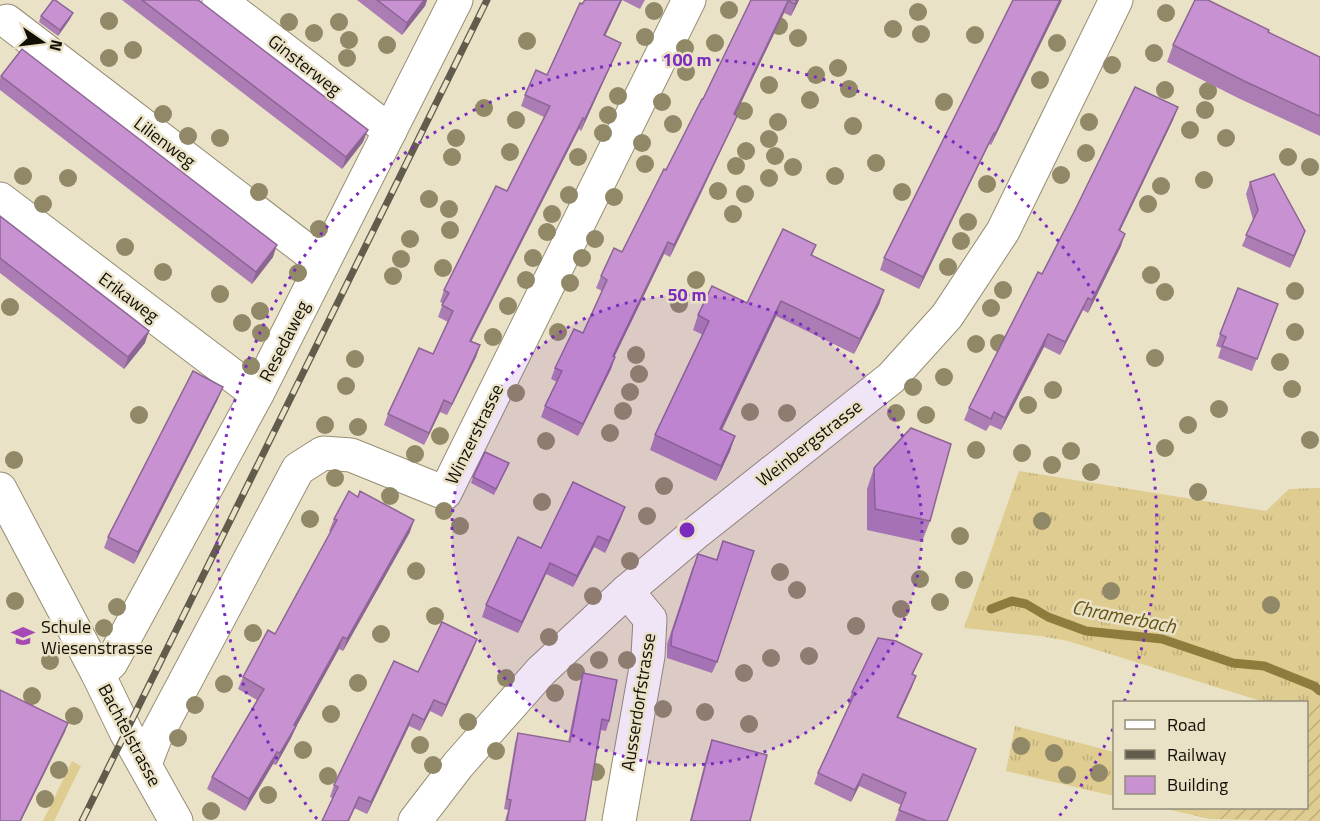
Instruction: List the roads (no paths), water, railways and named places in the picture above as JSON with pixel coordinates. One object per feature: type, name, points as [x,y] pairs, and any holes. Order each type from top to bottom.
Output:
[{"type":"street","name":"Ginsterweg","points":[[219,0],[390,131]]},
{"type":"street","name":"Resedaweg","points":[[98,674],[111,663],[257,394],[455,0]]},
{"type":"street","name":"Winzerstrasse","points":[[145,764],[155,738],[298,469],[323,453],[351,455],[445,493],[689,0]]},
{"type":"street","name":"Weinbergstrasse","points":[[415,821],[458,765],[541,671],[627,591],[698,531],[891,378],[947,316],[1004,231],[1116,0]]},
{"type":"street","name":"Lilienweg","points":[[10,18],[323,263]]},
{"type":"street","name":"Erikaweg","points":[[0,199],[257,394]]},
{"type":"street","name":"Bachtelstrasse","points":[[0,489],[98,674],[126,732],[176,821]]},
{"type":"street","name":"Ausserdorfstrasse","points":[[619,821],[648,656],[650,619],[627,591]]},
{"type":"waterway","name":"Chramerbach","points":[[991,609],[1012,601],[1026,604],[1048,617],[1086,631],[1162,639],[1233,663],[1264,666],[1314,686],[1320,691]]},
{"type":"railway","points":[[82,821],[487,0]]},
{"type":"place","name":"Schule Wiesenstrasse","points":[[23,636]]}]
